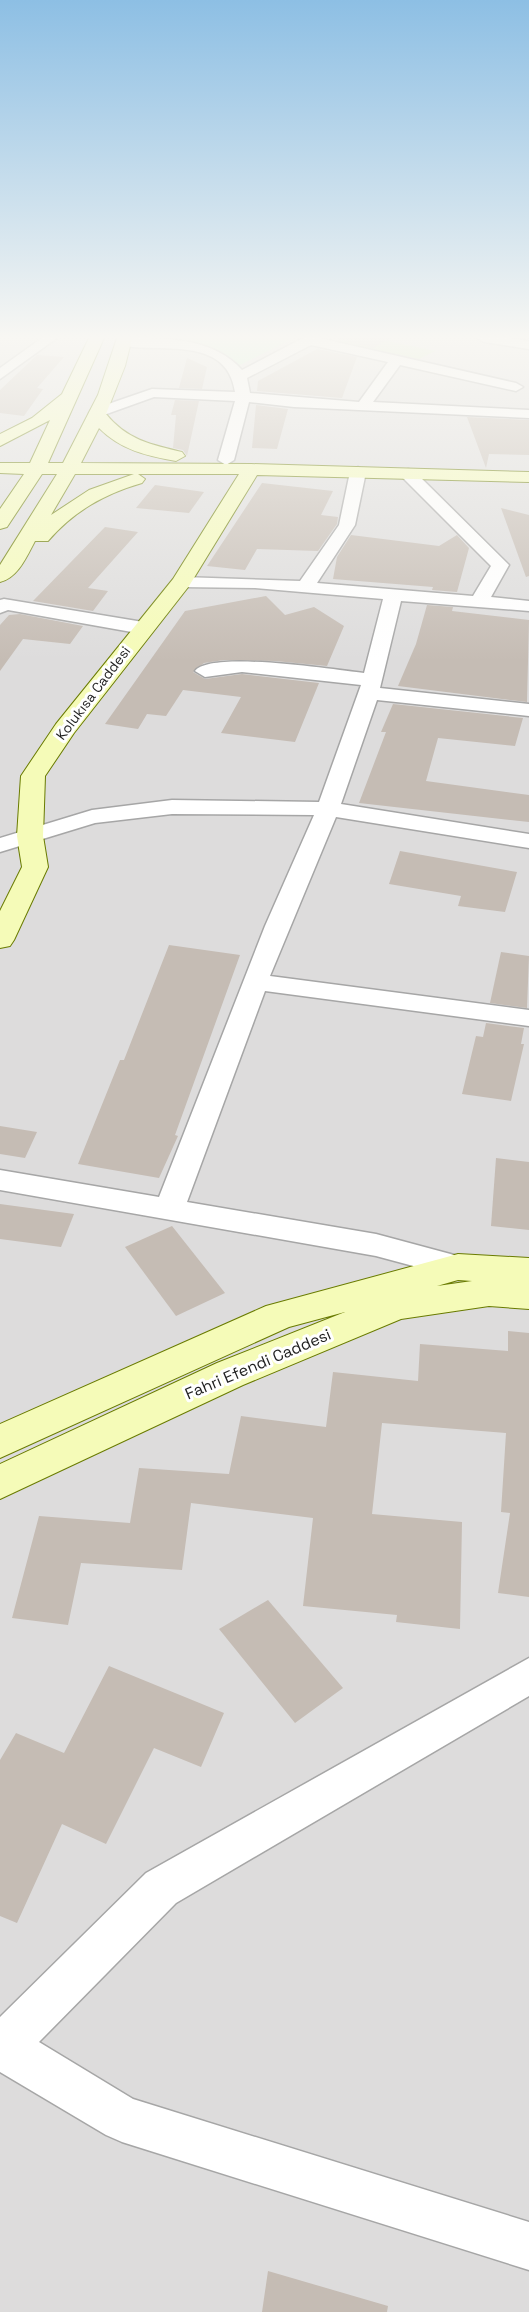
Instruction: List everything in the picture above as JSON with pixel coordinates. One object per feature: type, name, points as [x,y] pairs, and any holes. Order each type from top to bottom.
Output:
[{"type":"main road","points":[[0,523],[40,462],[47,446]]},
{"type":"main road","points":[[6,570],[80,446]]},
{"type":"main road","points":[[135,446],[203,464]]},
{"type":"main road","points":[[0,456],[40,462],[203,464],[251,469],[529,479]]},
{"type":"main road","points":[[6,570],[30,551],[68,508],[94,492],[139,478],[203,464],[226,460],[529,467]]},
{"type":"main road","points":[[0,468],[40,462]]},
{"type":"main road","name":"Kolukısa Caddesi","points":[[0,940],[35,867],[30,836],[33,776],[64,729],[182,582],[251,469]]},
{"type":"main road","name":"Fahri Efendi Caddesi","points":[[0,1442],[279,1316],[458,1267],[529,1270]]},
{"type":"main road","name":"Fahri Efendi Caddesi","points":[[0,1482],[231,1374],[396,1306],[489,1292],[529,1295]]},
{"type":"street","points":[[226,460],[230,446]]},
{"type":"street","points":[[304,588],[330,554],[346,525],[358,472]]},
{"type":"street","points":[[416,475],[500,565],[479,602]]},
{"type":"street","points":[[182,582],[304,588],[529,606]]},
{"type":"street","points":[[170,1208],[256,982],[328,808],[371,687],[393,595]]},
{"type":"street","points":[[0,608],[4,604],[143,628]]},
{"type":"street","points":[[205,670],[242,666],[529,710]]},
{"type":"street","points":[[0,845],[92,817],[172,807],[328,808],[529,841]]},
{"type":"street","points":[[256,982],[529,1018]]},
{"type":"street","points":[[0,1180],[376,1245],[458,1267]]},
{"type":"street","points":[[529,1676],[161,1888],[0,2046],[122,2119],[529,2246]]},
{"type":"shaded area","points":[[0,446],[529,446],[529,2312],[0,2312]]},
{"type":"building","points":[[173,446],[189,446],[187,456],[183,450],[173,448]]},
{"type":"building","points":[[252,446],[278,446],[277,449],[252,448]]},
{"type":"building","points":[[478,446],[529,446],[529,455],[489,454],[486,468]]},
{"type":"building","points":[[262,483],[333,491],[321,515],[338,517],[337,524],[318,551],[257,549],[245,570],[207,566]]},
{"type":"building","points":[[155,485],[204,492],[189,513],[136,508]]},
{"type":"building","points":[[501,508],[529,515],[529,576],[526,577]]},
{"type":"building","points":[[105,527],[138,532],[88,588],[108,591],[93,611],[33,601]]},
{"type":"building","points":[[351,535],[439,546],[457,535],[469,548],[457,592],[432,590],[433,587],[333,579],[337,557]]},
{"type":"building","points":[[266,596],[285,615],[314,607],[344,626],[327,666],[275,661],[224,660],[204,663],[193,672],[205,679],[242,674],[319,683],[295,742],[221,733],[241,697],[183,690],[166,716],[147,714],[138,729],[105,724],[185,611]]},
{"type":"building","points":[[427,605],[453,607],[452,611],[529,620],[527,702],[398,686],[416,644]]},
{"type":"building","points":[[20,614],[83,626],[70,644],[23,639],[0,671],[0,625],[9,615]]},
{"type":"building","points":[[393,704],[523,718],[515,746],[438,738],[426,781],[529,795],[529,822],[359,803],[386,732],[381,732]]},
{"type":"building","points":[[400,851],[517,872],[505,912],[458,906],[461,896],[389,884]]},
{"type":"building","points":[[169,945],[240,955],[175,1135],[178,1136],[159,1178],[78,1164],[120,1060],[124,1060]]},
{"type":"building","points":[[501,952],[529,956],[527,1008],[490,1003]]},
{"type":"building","points":[[486,1023],[524,1028],[521,1044],[524,1044],[511,1101],[462,1094],[476,1036],[483,1037]]},
{"type":"building","points":[[0,1126],[37,1132],[25,1158],[0,1154]]},
{"type":"building","points":[[496,1158],[529,1162],[529,1230],[491,1226]]},
{"type":"building","points":[[0,1204],[74,1214],[61,1247],[0,1239]]},
{"type":"building","points":[[172,1226],[225,1293],[176,1316],[125,1247]]},
{"type":"building","points":[[508,1331],[529,1333],[529,1597],[498,1593],[510,1513],[501,1512],[506,1433],[382,1423],[372,1514],[462,1522],[460,1629],[396,1622],[397,1615],[303,1606],[313,1518],[191,1503],[182,1570],[81,1563],[68,1625],[12,1618],[39,1516],[130,1523],[139,1468],[229,1474],[241,1416],[326,1427],[333,1372],[418,1381],[420,1344],[508,1351]]},
{"type":"building","points":[[268,1600],[343,1688],[295,1723],[219,1629]]},
{"type":"building","points":[[109,1666],[224,1713],[201,1767],[154,1748],[106,1844],[62,1824],[17,1923],[0,1916],[0,1760],[16,1733],[64,1753]]},
{"type":"building","points":[[268,2271],[388,2306],[387,2312],[262,2312]]}]
